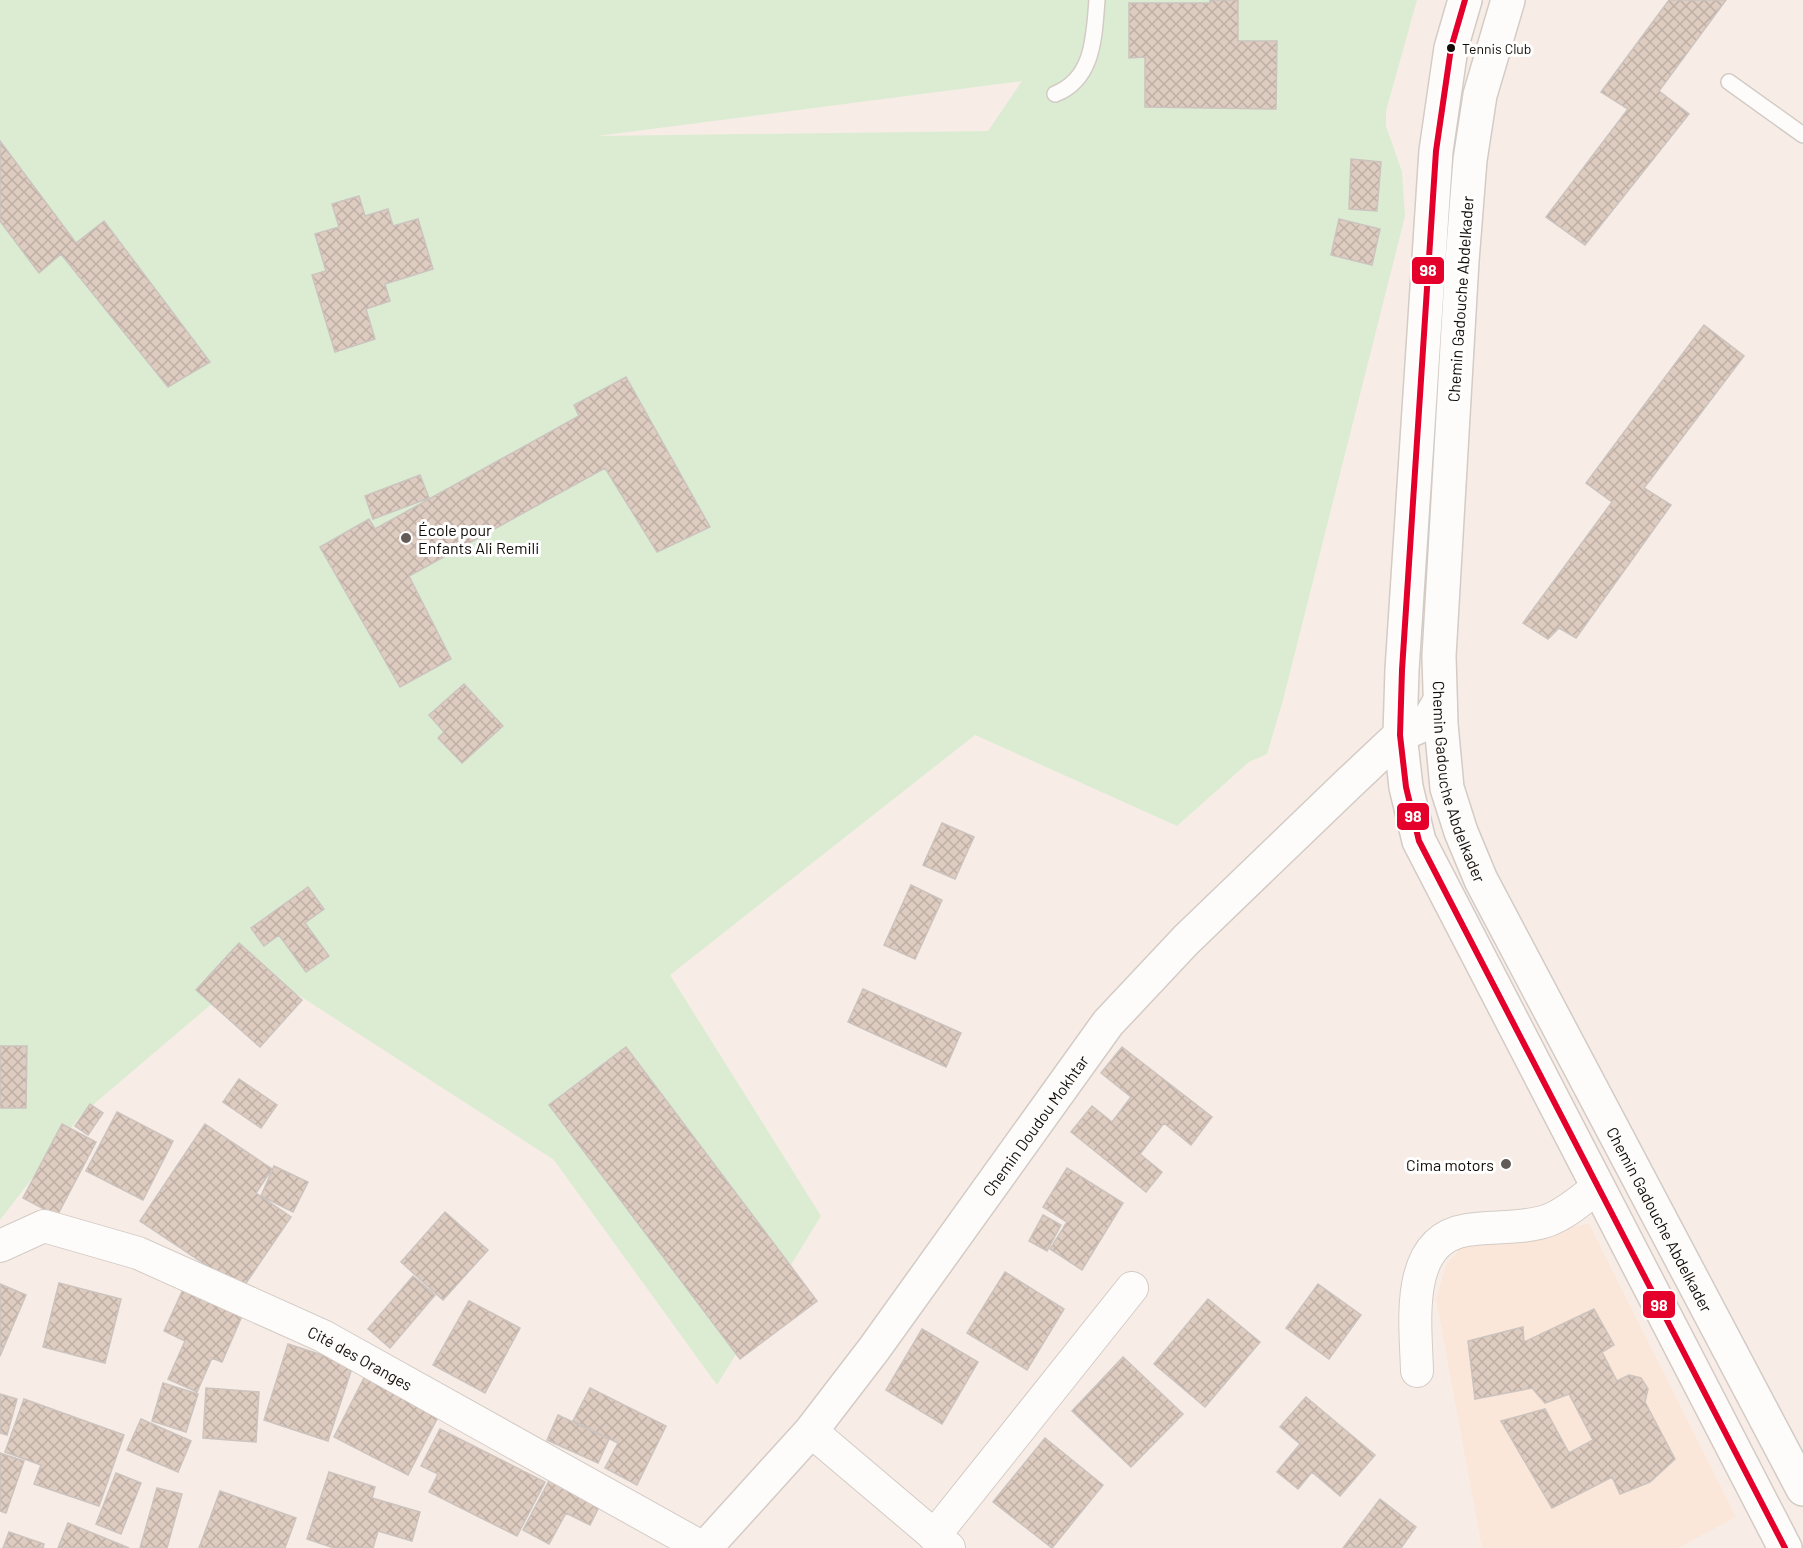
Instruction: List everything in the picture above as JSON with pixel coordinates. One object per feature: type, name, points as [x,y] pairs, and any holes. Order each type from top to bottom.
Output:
[{"type":"main road","name":"Chemin Gadouche Abdelkader","points":[[1465,0],[1450,48],[1436,151],[1402,670],[1400,735],[1406,787],[1419,841],[1785,1548]]},
{"type":"main road","name":"Chemin Gadouche Abdelkader","points":[[1508,0],[1480,95],[1470,160],[1462,261],[1439,656],[1447,788],[1461,832],[1481,880],[1798,1472]]},
{"type":"main road","name":"Chemin Doudou Mokhtar","points":[[704,1548],[811,1431],[874,1349],[1108,1023],[1186,940],[1400,735],[1427,723],[1440,702]]},
{"type":"main road","points":[[1400,735],[1445,763]]},
{"type":"street","points":[[1418,1371],[1415,1296],[1425,1262],[1442,1239],[1464,1230],[1547,1221],[1566,1212],[1598,1187]]},
{"type":"street","name":"Cité des Oranges","points":[[0,1246],[44,1226],[138,1253],[323,1336],[704,1548]]},
{"type":"street","points":[[811,1431],[941,1542],[1132,1288]]},
{"type":"lane","points":[[1055,94],[1066,90],[1080,77],[1087,62],[1093,42],[1097,0]]},
{"type":"lane","points":[[1729,82],[1803,135]]},
{"type":"shaded area","points":[[1589,1224],[1736,1517],[1678,1548],[1482,1548],[1436,1299],[1446,1265],[1465,1243]]},
{"type":"green space","points":[[0,0],[1417,0],[1386,111],[1386,126],[1402,172],[1405,216],[1283,700],[1267,754],[1249,762],[1177,826],[975,735],[670,975],[821,1216],[717,1385],[554,1160],[255,967],[81,1115],[0,1220]],"holes":[[[1022,81],[988,131],[597,136]]]},
{"type":"building","points":[[1210,0],[1238,0],[1238,41],[1277,41],[1276,109],[1145,107],[1145,57],[1129,58],[1129,3],[1210,3]]},
{"type":"building","points":[[1669,0],[1726,0],[1659,91],[1689,114],[1585,245],[1546,217],[1628,109],[1601,92]]},
{"type":"building","points":[[0,141],[76,243],[104,221],[210,362],[168,387],[61,254],[39,273],[0,221]]},
{"type":"building","points":[[1351,159],[1381,162],[1377,211],[1349,209]]},
{"type":"building","points":[[359,196],[365,216],[388,209],[393,226],[418,219],[433,269],[385,284],[390,301],[366,309],[375,339],[335,352],[312,275],[326,271],[315,234],[339,227],[332,204]]},
{"type":"building","points":[[1339,219],[1380,229],[1372,265],[1331,255]]},
{"type":"building","points":[[1704,325],[1744,356],[1644,488],[1671,505],[1576,638],[1559,628],[1548,639],[1523,623],[1612,502],[1586,483]]},
{"type":"building","name":"École pour Enfants Ali Remili","points":[[626,377],[710,527],[657,552],[605,468],[409,576],[451,659],[400,687],[320,547],[369,519],[375,529],[579,416],[574,405]]},
{"type":"building","points":[[420,475],[429,498],[373,519],[365,496]]},
{"type":"building","points":[[464,684],[503,726],[462,763],[438,738],[444,732],[429,715]]},
{"type":"building","points":[[942,823],[974,837],[955,879],[923,865]]},
{"type":"building","points":[[911,885],[942,900],[915,959],[884,945]]},
{"type":"building","points":[[308,887],[324,909],[305,923],[329,956],[306,972],[279,935],[264,946],[251,928]]},
{"type":"building","points":[[239,943],[302,1000],[260,1047],[196,990]]},
{"type":"building","points":[[863,989],[961,1033],[946,1067],[848,1022]]},
{"type":"building","points":[[0,1046],[27,1046],[26,1108],[0,1108]]},
{"type":"building","points":[[626,1047],[817,1301],[740,1359],[549,1105]]},
{"type":"building","points":[[1122,1047],[1212,1117],[1191,1145],[1164,1123],[1140,1154],[1162,1172],[1146,1192],[1071,1132],[1092,1106],[1112,1122],[1131,1097],[1101,1073]]},
{"type":"building","points":[[239,1079],[277,1105],[261,1128],[223,1102]]},
{"type":"building","points":[[90,1104],[103,1113],[88,1135],[75,1126]]},
{"type":"building","points":[[117,1112],[173,1141],[143,1200],[86,1171]]},
{"type":"building","points":[[62,1124],[96,1142],[57,1216],[23,1198]]},
{"type":"building","points":[[205,1124],[272,1169],[256,1193],[291,1217],[242,1289],[140,1221]]},
{"type":"building","points":[[274,1166],[308,1182],[293,1212],[261,1196]]},
{"type":"building","points":[[1067,1168],[1123,1203],[1082,1270],[1050,1249],[1067,1222],[1043,1207]]},
{"type":"building","points":[[445,1212],[488,1250],[443,1300],[401,1262]]},
{"type":"building","points":[[1043,1215],[1061,1225],[1047,1251],[1029,1241]]},
{"type":"building","points":[[1005,1272],[1064,1309],[1027,1370],[967,1333]]},
{"type":"building","points":[[413,1276],[435,1295],[390,1348],[368,1329]]},
{"type":"building","points":[[187,1281],[246,1307],[222,1362],[212,1358],[197,1392],[168,1379],[185,1341],[164,1331]]},
{"type":"building","points":[[59,1283],[121,1299],[105,1363],[43,1347]]},
{"type":"building","points":[[0,1284],[26,1295],[0,1356]]},
{"type":"building","points":[[1318,1284],[1361,1315],[1329,1359],[1286,1328]]},
{"type":"building","points":[[1208,1299],[1260,1342],[1205,1407],[1154,1364]]},
{"type":"building","points":[[469,1301],[520,1328],[485,1393],[433,1365]]},
{"type":"building","points":[[1594,1309],[1614,1345],[1602,1352],[1617,1381],[1629,1375],[1641,1378],[1648,1389],[1645,1402],[1675,1459],[1650,1482],[1620,1494],[1612,1477],[1552,1508],[1501,1421],[1545,1409],[1569,1453],[1593,1440],[1569,1394],[1545,1403],[1532,1388],[1475,1399],[1468,1341],[1523,1327],[1524,1342]]},
{"type":"building","points":[[922,1329],[978,1362],[942,1424],[886,1390]]},
{"type":"building","points":[[288,1344],[353,1365],[328,1441],[264,1420]]},
{"type":"building","points":[[1123,1357],[1183,1414],[1131,1467],[1072,1411]]},
{"type":"building","points":[[365,1376],[439,1415],[408,1475],[334,1437]]},
{"type":"building","points":[[163,1383],[198,1394],[186,1432],[152,1421]]},
{"type":"building","points":[[206,1388],[259,1392],[256,1442],[203,1438]]},
{"type":"building","points":[[590,1388],[666,1426],[637,1485],[605,1468],[618,1443],[573,1421]]},
{"type":"building","points":[[0,1394],[17,1399],[7,1435],[0,1433]]},
{"type":"building","points":[[1306,1397],[1375,1455],[1340,1496],[1312,1472],[1298,1489],[1277,1472],[1300,1444],[1280,1427]]},
{"type":"building","points":[[24,1399],[124,1435],[99,1506],[34,1484],[41,1465],[5,1452]]},
{"type":"building","points":[[558,1415],[609,1439],[598,1463],[547,1440]]},
{"type":"building","points":[[141,1419],[191,1441],[178,1472],[127,1450]]},
{"type":"building","points":[[440,1429],[545,1482],[517,1536],[429,1492],[438,1474],[421,1466]]},
{"type":"building","points":[[1045,1438],[1103,1485],[1052,1548],[993,1502]]},
{"type":"building","points":[[0,1453],[24,1461],[6,1513],[0,1511]]},
{"type":"building","points":[[329,1472],[375,1487],[372,1498],[420,1512],[412,1541],[378,1531],[373,1548],[334,1548],[307,1539]]},
{"type":"building","points":[[116,1473],[141,1483],[121,1534],[96,1524]]},
{"type":"building","points":[[550,1479],[600,1505],[590,1525],[566,1513],[549,1544],[523,1530]]},
{"type":"building","points":[[157,1488],[182,1494],[167,1548],[140,1548]]},
{"type":"building","points":[[220,1491],[296,1518],[285,1548],[199,1548]]},
{"type":"building","points":[[1380,1499],[1416,1527],[1401,1548],[1343,1548]]},
{"type":"building","points":[[68,1523],[129,1548],[58,1548]]},
{"type":"building","points":[[9,1532],[44,1544],[43,1548],[3,1548]]},
{"type":"transit line","name":"98","points":[[1465,0],[1451,48],[1436,151],[1402,670],[1400,735],[1406,787],[1419,841],[1785,1548]]},
{"type":"place","name":"Tennis Club","points":[[1451,48]]},
{"type":"place","name":"École pour Enfants Ali Remili","points":[[406,538]]},
{"type":"place","name":"Cima motors","points":[[1506,1164]]}]
